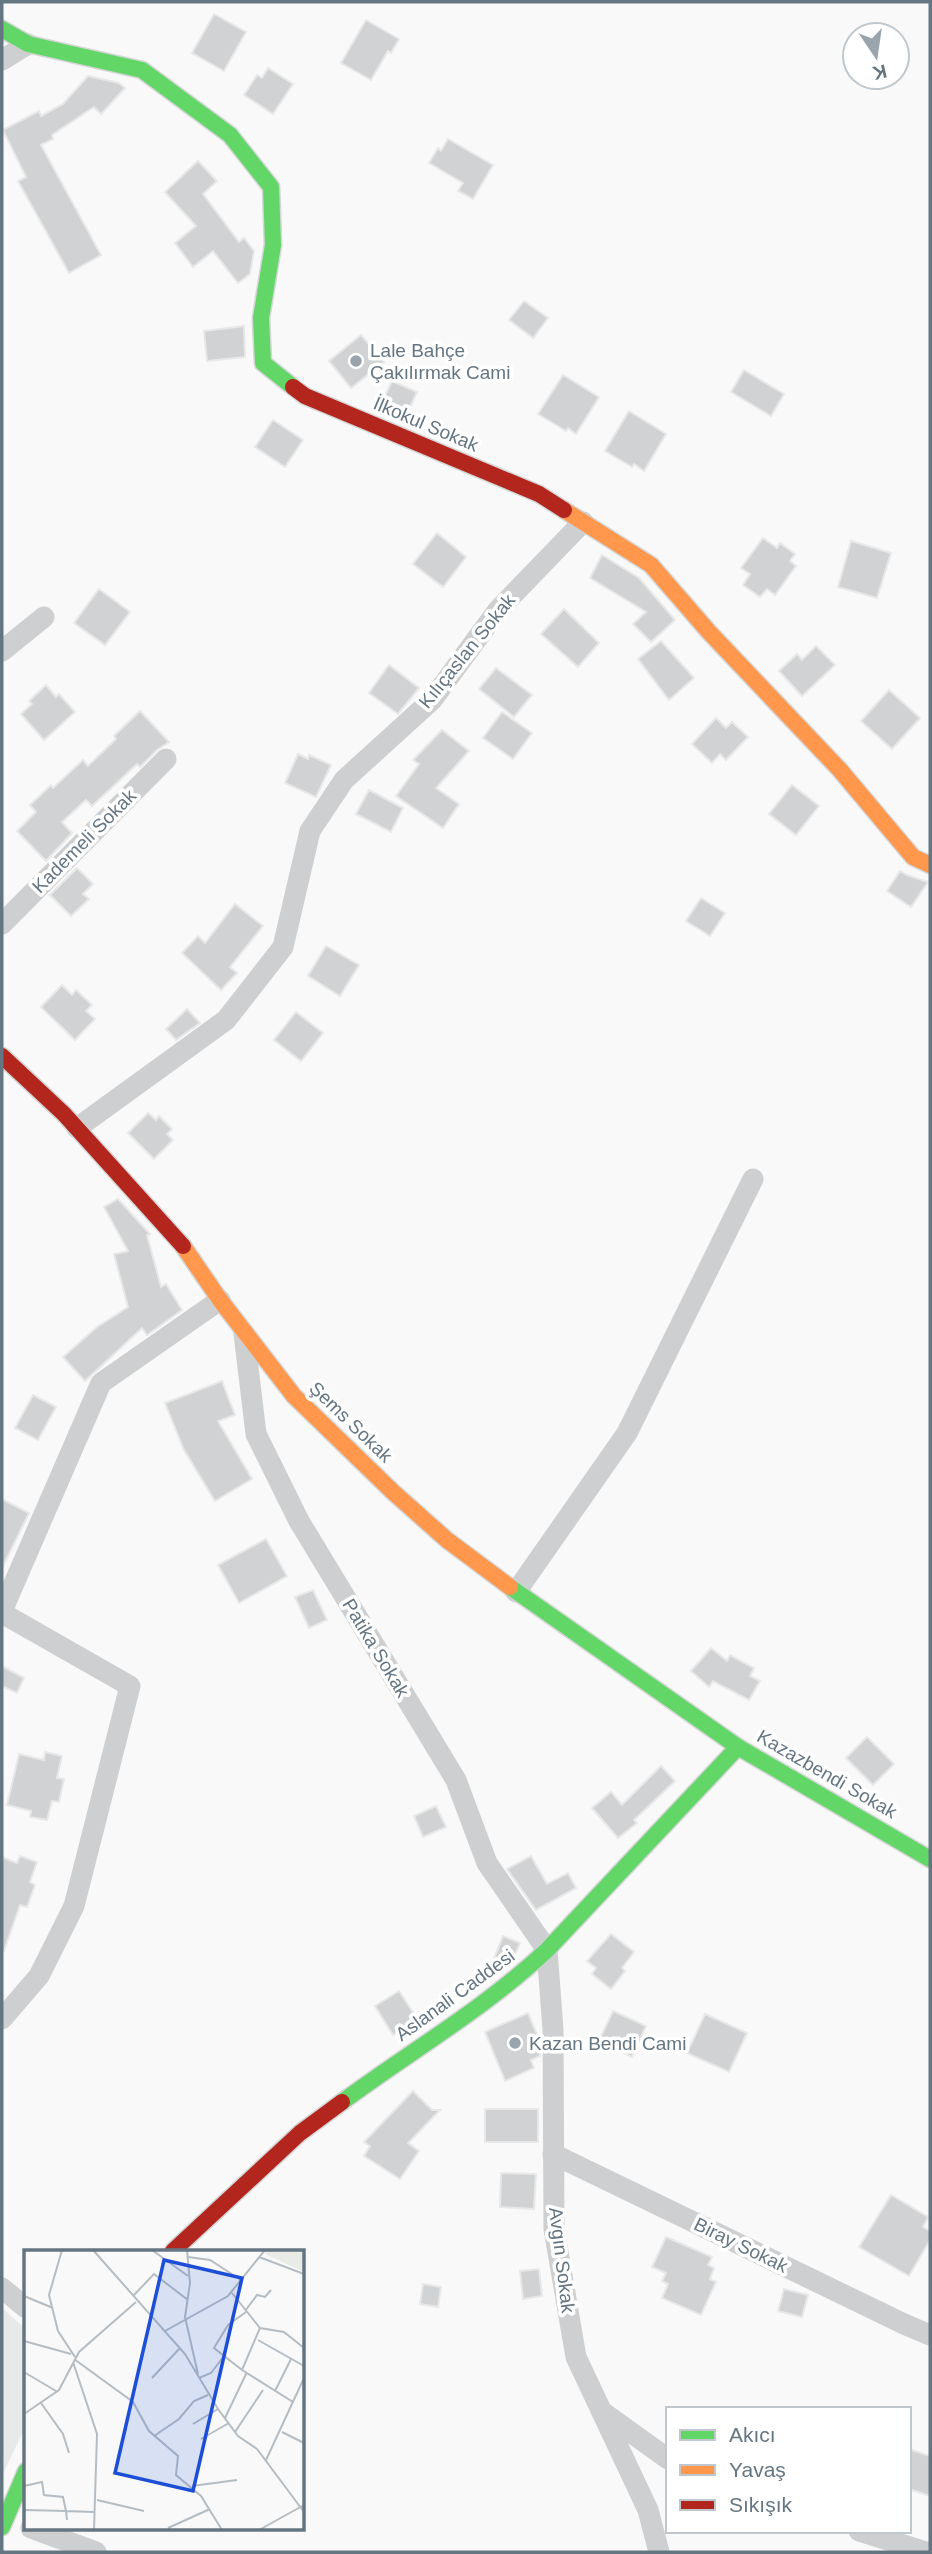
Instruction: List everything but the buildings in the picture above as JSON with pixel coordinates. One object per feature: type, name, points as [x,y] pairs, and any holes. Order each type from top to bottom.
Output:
[{"type":"street","name":"İlkokul Sokak","points":[[2,29],[28,44],[142,71],[230,135],[271,187],[273,245],[261,318],[263,363],[304,396],[539,494],[651,565],[709,632],[840,770],[913,857],[930,865]]},
{"type":"street","points":[[2,60],[28,44]]},
{"type":"street","name":"Kılıçaslan Sokak","points":[[77,1128],[226,1020],[283,947],[310,831],[344,780],[432,700],[498,610],[583,522]]},
{"type":"street","points":[[2,651],[44,617]]},
{"type":"street","name":"Kademeli Sokak","points":[[2,924],[166,759]]},
{"type":"street","name":"Şems Sokak","points":[[2,1056],[77,1128],[176,1236],[220,1300],[294,1396],[393,1492],[447,1540],[516,1592],[738,1747]]},
{"type":"street","points":[[516,1592],[627,1433],[753,1179]]},
{"type":"street","points":[[2,2019],[39,1976],[74,1906],[130,1686],[2,1612],[101,1383],[220,1300]]},
{"type":"street","name":"Patika Sokak","points":[[244,1332],[256,1434],[299,1521],[456,1780],[487,1863],[547,1951]]},
{"type":"street","name":"Aslanali Caddesi","points":[[174,2250],[300,2133],[382,2072],[471,2014],[514,1981],[547,1951],[570,1923],[738,1747]]},
{"type":"street","name":"Kazazbendi Sokak","points":[[738,1747],[930,1859]]},
{"type":"street","name":"Avgın Sokak","points":[[547,1951],[553,2030],[554,2229],[576,2357],[648,2510],[659,2552]]},
{"type":"street","name":"Biray Sokak","points":[[553,2154],[930,2335]]},
{"type":"street","points":[[2,2288],[24,2306]]},
{"type":"street","points":[[602,2412],[666,2458]]},
{"type":"street","points":[[24,2476],[4,2523],[24,2526]]},
{"type":"street","points":[[37,2530],[96,2552]]},
{"type":"street","points":[[865,2533],[926,2552]]},
{"type":"shaded area","points":[[2,2308],[24,2327],[24,2429],[2,2476]]},
{"type":"traffic: fast","points":[[2,29],[28,44],[142,70],[230,135],[271,187],[273,245],[261,318],[263,363],[293,387]]},
{"type":"traffic: fast","points":[[510,1587],[738,1747],[930,1859]]},
{"type":"traffic: fast","points":[[342,2102],[523,1972],[547,1950],[738,1747]]},
{"type":"traffic: fast","points":[[2,2527],[24,2476]]},
{"type":"traffic: slow","points":[[564,510],[651,565],[709,632],[840,770],[913,857],[930,865]]},
{"type":"traffic: slow","points":[[183,1246],[220,1300],[294,1396],[447,1540],[510,1587]]},
{"type":"traffic: jam","points":[[293,387],[305,396],[539,494],[564,510]]},
{"type":"traffic: jam","points":[[2,1056],[64,1114],[183,1246]]},
{"type":"traffic: jam","points":[[174,2250],[300,2133],[342,2102]]},
{"type":"place","name":"Lale Bahçe Çakılırmak Cami","points":[[356,361]]},
{"type":"place","name":"Kazan Bendi Cami","points":[[515,2043]]}]
